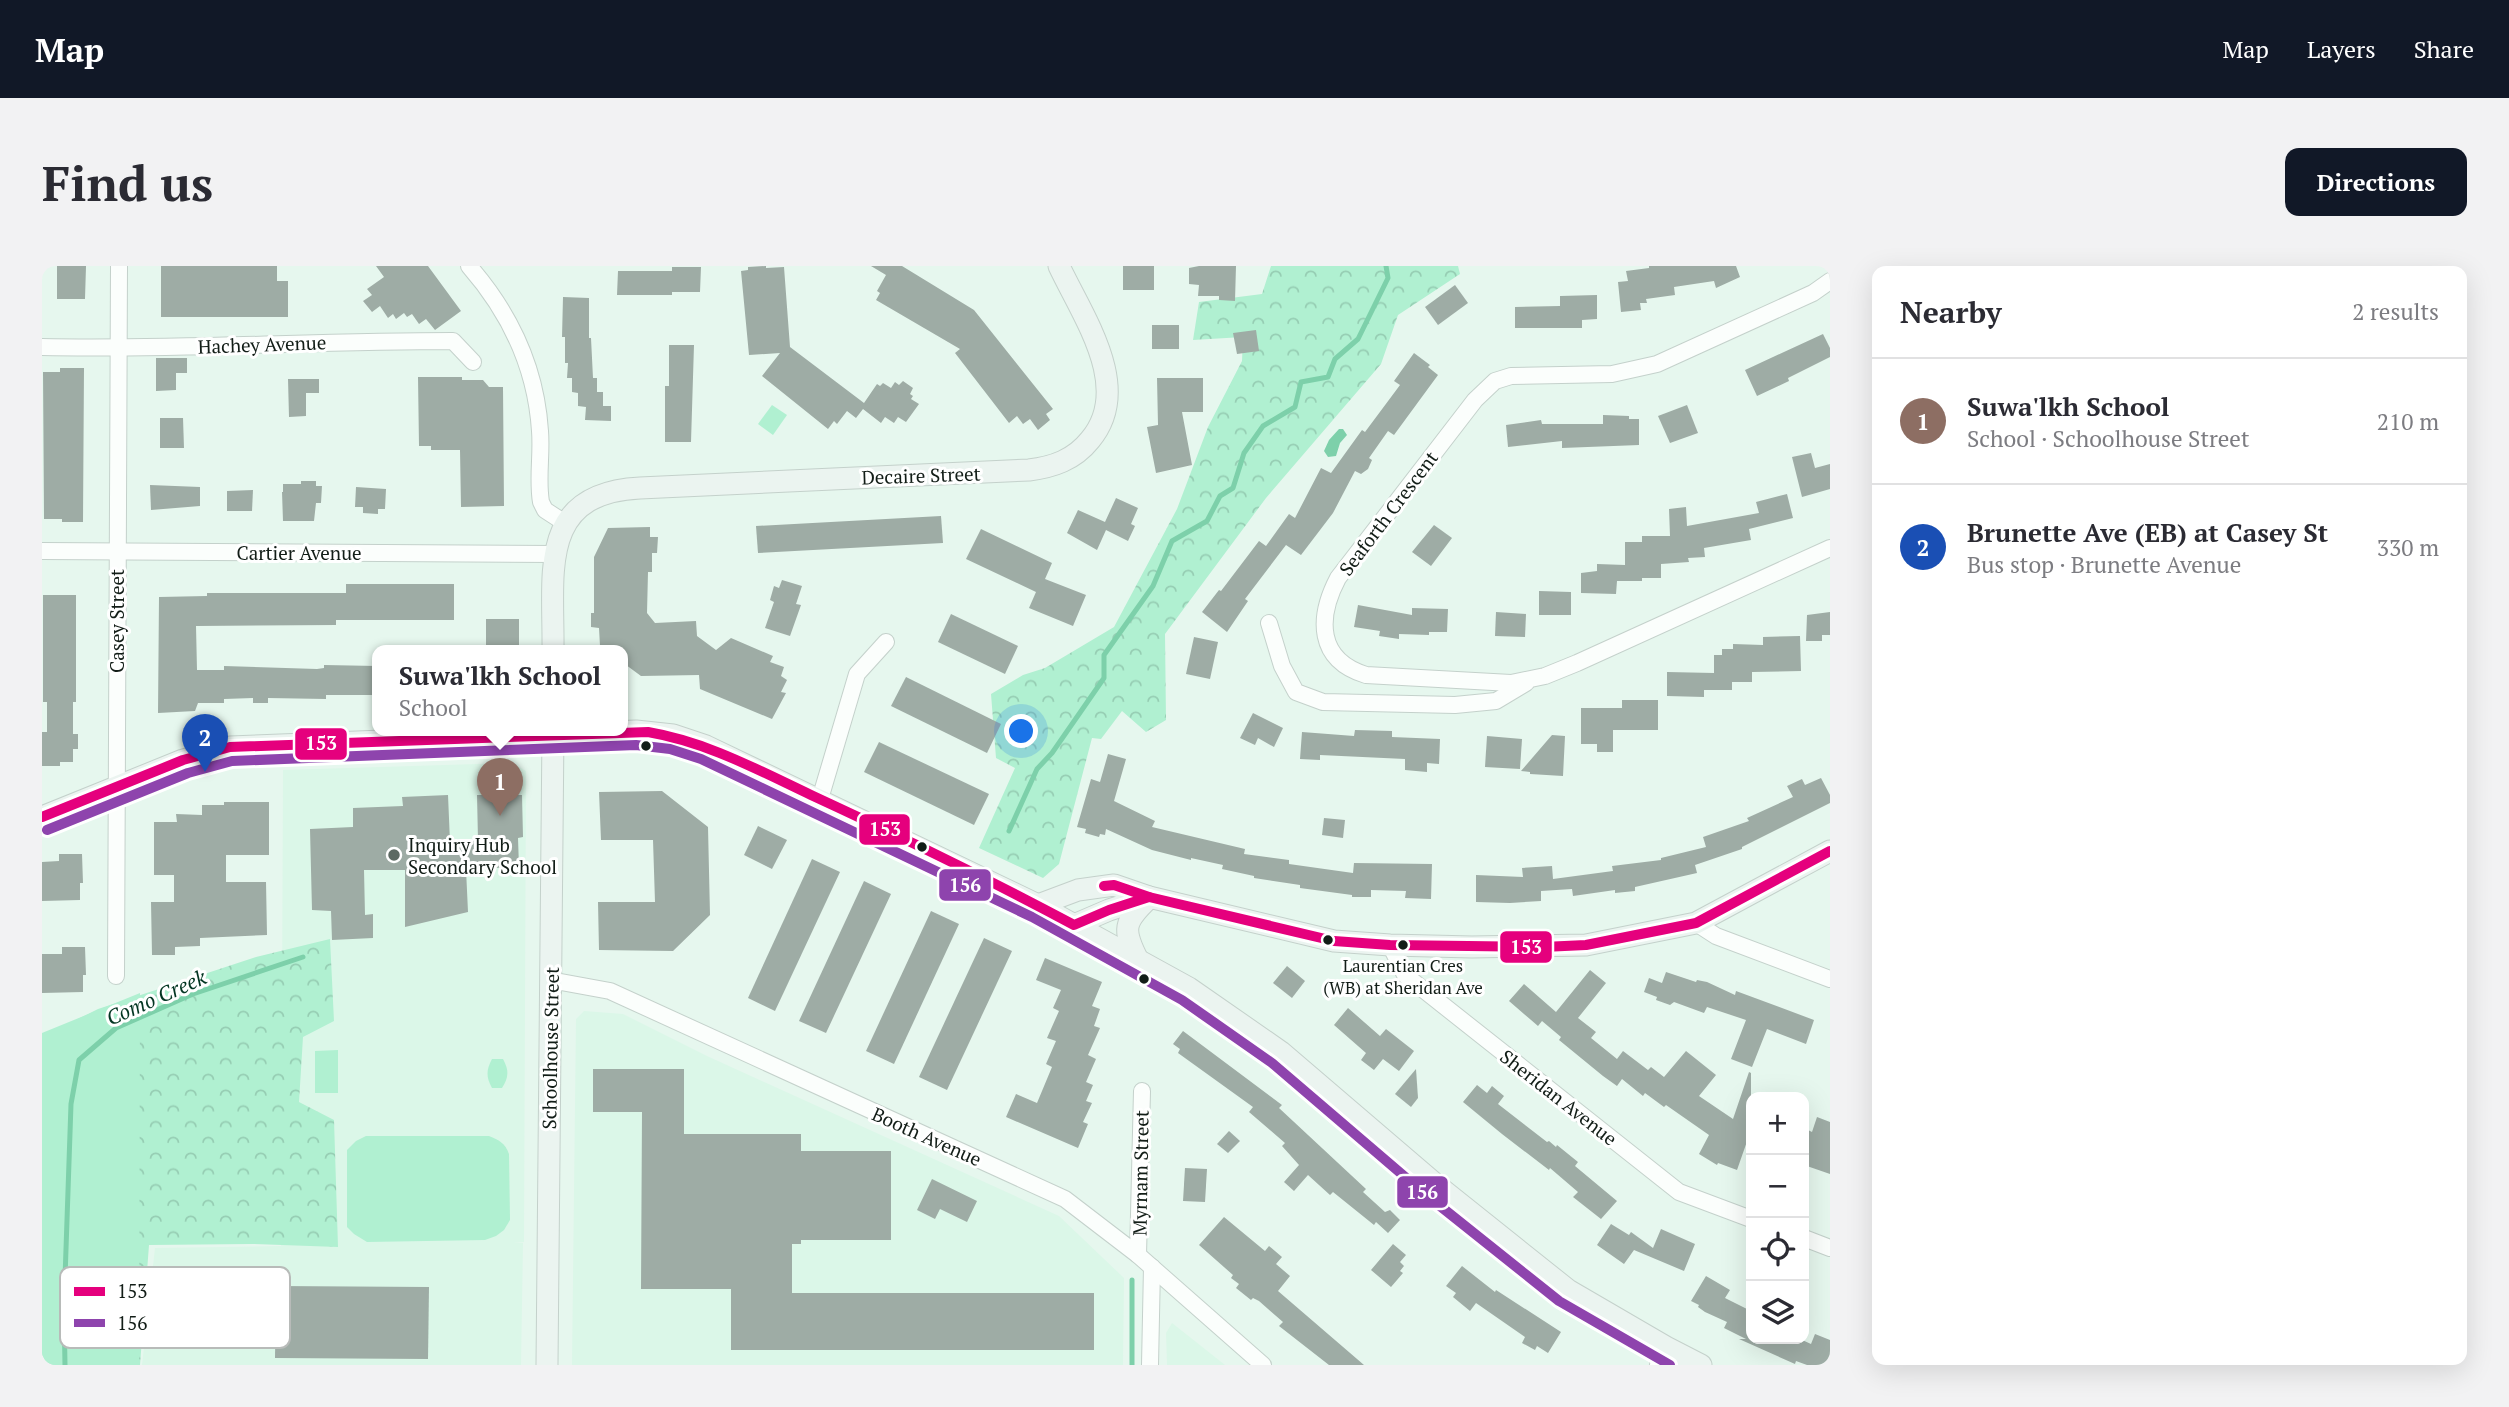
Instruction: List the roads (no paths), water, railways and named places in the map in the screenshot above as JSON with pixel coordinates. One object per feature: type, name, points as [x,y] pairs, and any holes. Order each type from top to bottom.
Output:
[{"type":"main road","name":"Decaire Street","points":[[565,523],[576,510],[590,500],[620,489],[1020,471],[1066,461],[1082,449],[1098,430],[1107,405],[1108,386],[1107,372],[1101,355],[1059,266]]},
{"type":"main road","points":[[553,645],[555,554],[565,523]]},
{"type":"main road","points":[[628,731],[673,736],[706,746],[1038,905],[1189,988],[1281,1052],[1434,1183],[1568,1290],[1662,1356],[1702,1365]]},
{"type":"main road","points":[[42,817],[190,757],[230,747],[467,736]]},
{"type":"main road","name":"Schoolhouse Street","points":[[547,1365],[553,736]]},
{"type":"main road","points":[[1038,905],[1078,890],[1114,885],[1149,897],[1334,941],[1390,946],[1586,945],[1696,923],[1830,851]]},
{"type":"main road","points":[[1074,925],[1149,897]]},
{"type":"main road","points":[[1138,960],[1127,926],[1130,916],[1149,897]]},
{"type":"street","name":"Casey Street","points":[[117,976],[119,266]]},
{"type":"street","points":[[468,266],[500,307],[525,357],[534,385],[539,417],[541,502],[549,513],[565,523]]},
{"type":"street","name":"Seaforth Crescent","points":[[1830,281],[1813,293],[1657,364],[1612,374],[1523,375],[1495,381],[1467,410],[1351,560],[1331,590],[1325,615],[1325,639],[1336,658],[1366,676],[1511,683],[1531,680],[1601,652],[1830,548]]},
{"type":"street","name":"Hachey Avenue","points":[[42,347],[120,348],[329,341],[453,341],[473,362]]},
{"type":"street","name":"Cartier Avenue","points":[[42,551],[555,554]]},
{"type":"street","points":[[1269,624],[1282,666],[1296,692],[1323,702],[1455,705],[1496,701],[1531,680]]},
{"type":"street","points":[[821,799],[858,674],[886,642]]},
{"type":"street","points":[[1696,923],[1716,936],[1830,979]]},
{"type":"street","name":"Sheridan Avenue","points":[[1390,946],[1405,975],[1679,1192],[1748,1218]]},
{"type":"street","name":"Booth Avenue","points":[[550,980],[610,991],[1065,1199],[1139,1255],[1263,1365]]},
{"type":"street","name":"Myrnam Street","points":[[1139,1255],[1142,1091]]},
{"type":"street","points":[[1809,1240],[1830,1248]]},
{"type":"street","points":[[1150,1365],[1152,1267]]},
{"type":"waterway","points":[[1009,831],[1037,769],[1052,753],[1104,678],[1104,655],[1153,586],[1172,541],[1207,521],[1220,496],[1233,488],[1244,453],[1263,426],[1295,407],[1301,382],[1328,377],[1335,359],[1358,339],[1388,278],[1386,266]]},
{"type":"waterway","name":"Como Creek","points":[[65,1267],[71,1104],[79,1060],[116,1028],[193,994],[303,957]]},
{"type":"waterway","points":[[1132,1280],[1132,1365]]},
{"type":"waterway","name":"Como Creek","points":[[65,1348],[65,1365]]},
{"type":"place","name":"Brunette Ave (EB) at Casey St","points":[[205,772]]},
{"type":"place","name":"Suwa'lkh School","points":[[500,816]]},
{"type":"place","name":"Inquiry Hub Secondary School","points":[[394,855]]},
{"type":"place","name":"Laurentian Cres (WB) at Sheridan Ave","points":[[1403,945]]}]
